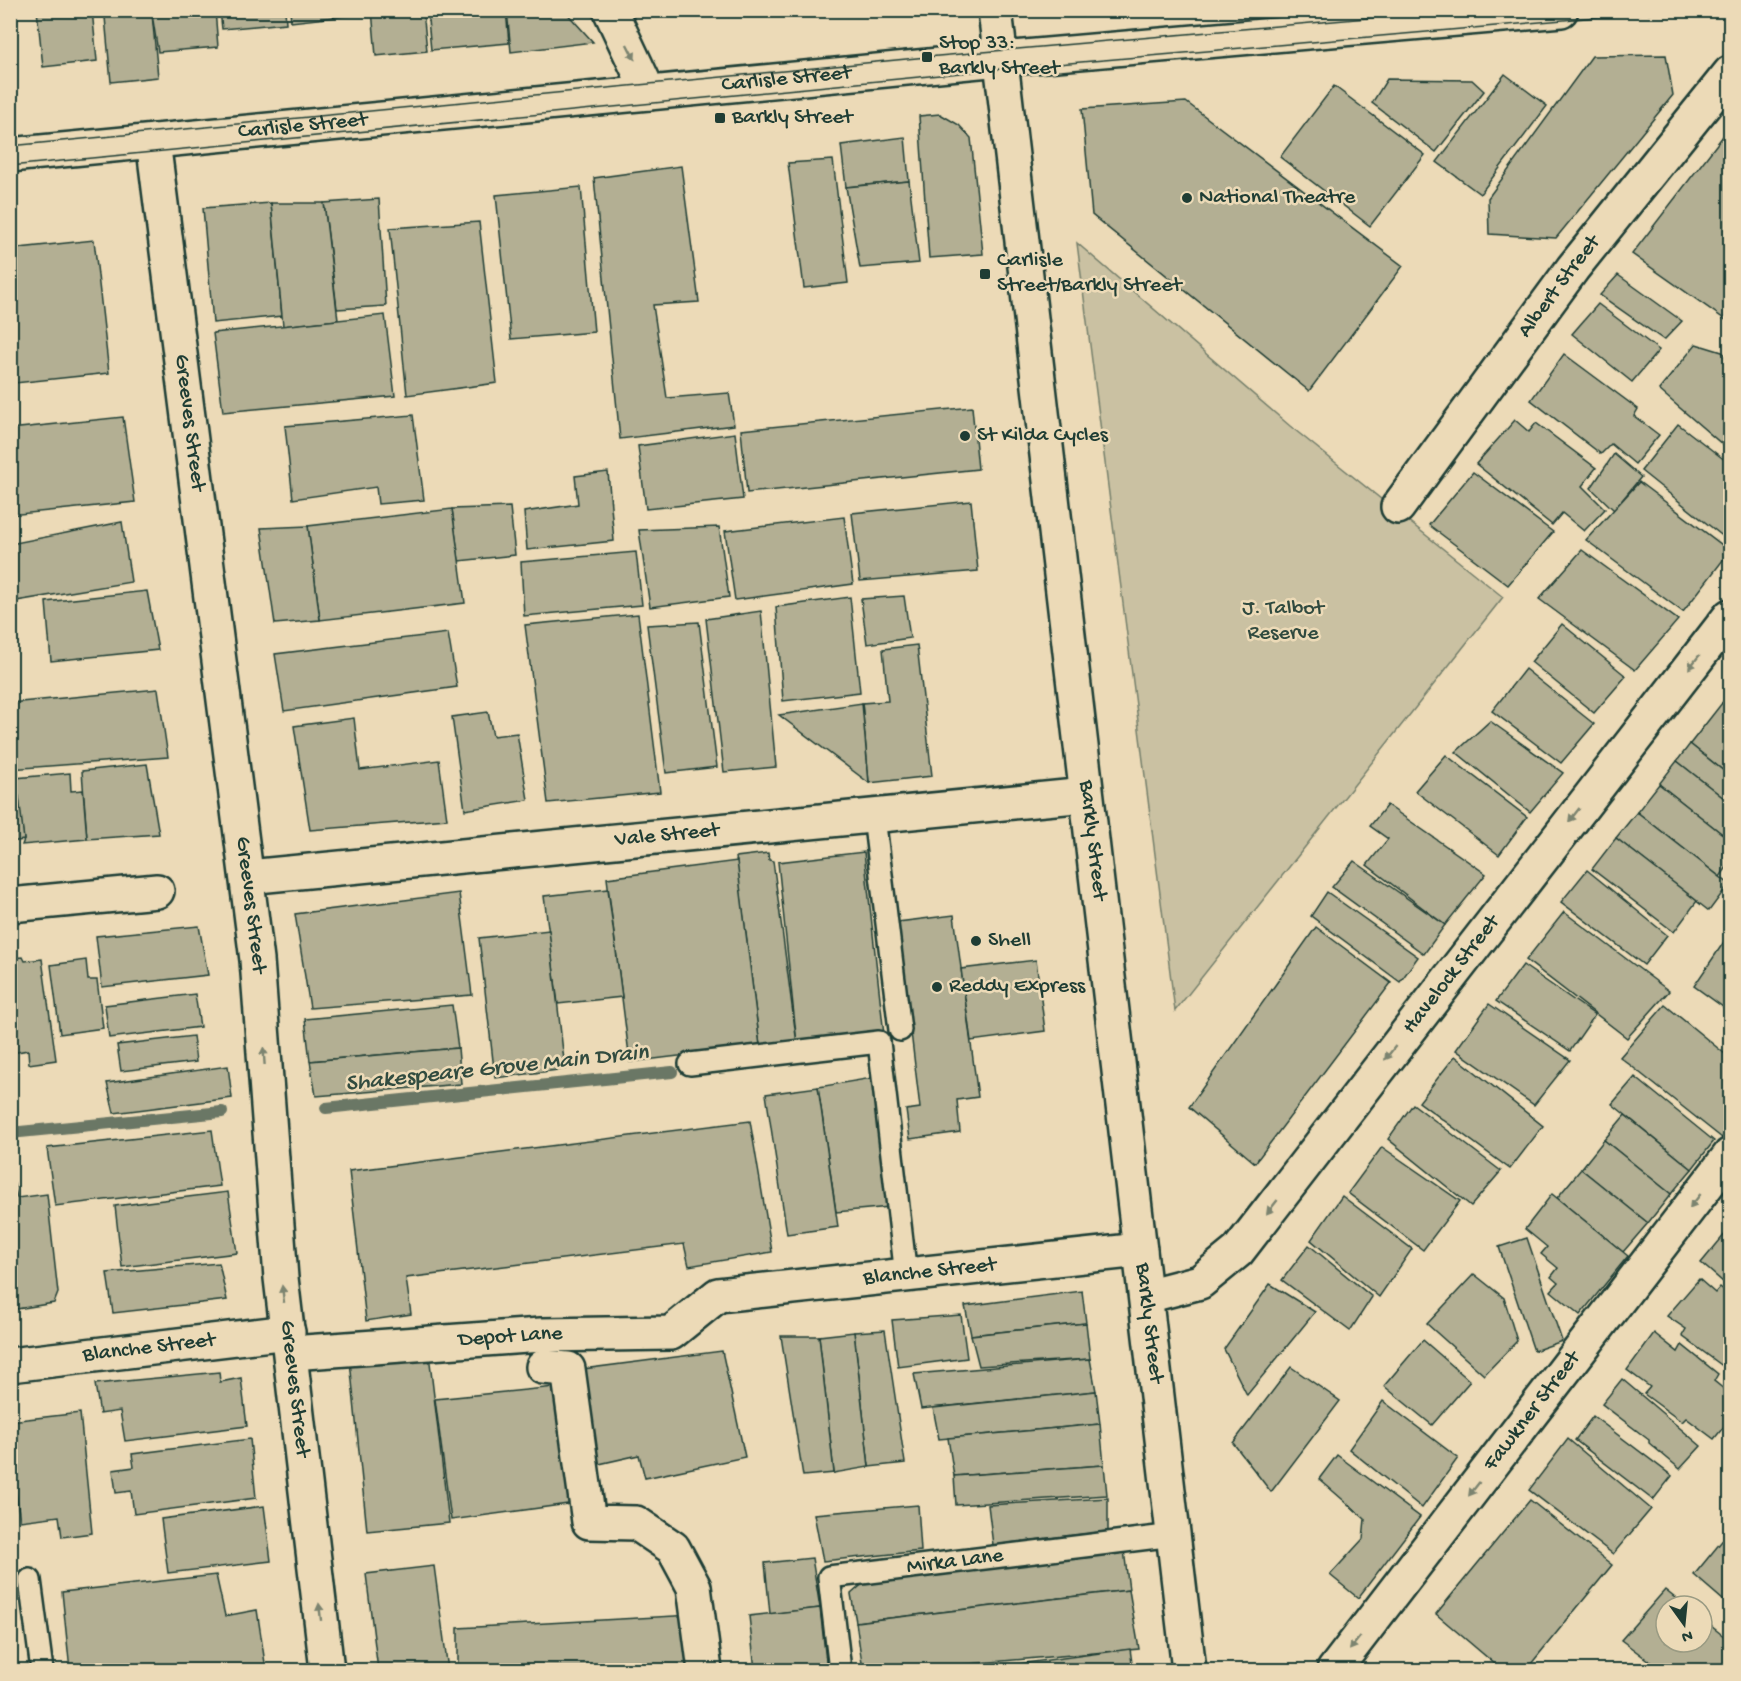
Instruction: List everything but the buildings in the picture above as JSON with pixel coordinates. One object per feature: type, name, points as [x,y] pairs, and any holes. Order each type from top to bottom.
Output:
[{"type":"street","points":[[610,10],[650,93]]},
{"type":"street","name":"Barkly Street","points":[[994,10],[1189,1671]]},
{"type":"street","name":"Carlisle Street","points":[[10,154],[1000,59],[1348,20],[1561,10]]},
{"type":"street","name":"Albert Street","points":[[1398,507],[1573,267],[1731,73]]},
{"type":"street","name":"Greeves Street","points":[[153,141],[208,591],[257,960],[281,1278],[327,1671]]},
{"type":"street","name":"Havelock Street","points":[[1146,1296],[1200,1282],[1238,1251],[1731,616]]},
{"type":"street","name":"Vale Street","points":[[247,877],[1086,795]]},
{"type":"street","points":[[10,905],[158,891]]},
{"type":"street","name":"Fawkner Street","points":[[1334,1671],[1731,1155]]},
{"type":"street","name":"Blanche Street","points":[[718,1295],[1140,1250]]},
{"type":"street","name":"Depot Lane","points":[[289,1343],[672,1333],[718,1295]]},
{"type":"street","name":"Blanche Street","points":[[10,1365],[289,1343]]},
{"type":"street","points":[[543,1367],[568,1369],[589,1522],[636,1523],[674,1548],[694,1587],[705,1671]]},
{"type":"lane","points":[[874,817],[900,1030]]},
{"type":"lane","points":[[690,1064],[879,1042],[906,1276]]},
{"type":"lane","name":"Mirka Lane","points":[[840,1671],[829,1577],[1174,1534]]},
{"type":"lane","points":[[30,1580],[42,1671]]},
{"type":"green space","name":"J. Talbot Reserve","points":[[1077,243],[1290,426],[1503,597],[1175,1011]]},
{"type":"waterway","name":"Shakespeare Grove Main Drain","points":[[326,1108],[672,1072]]},
{"type":"waterway","name":"Shakespeare Grove Main Drain","points":[[10,1133],[222,1112]]},
{"type":"tram line","points":[[10,146],[927,57],[1457,10]]},
{"type":"tram line","points":[[10,166],[1001,69],[1678,10]]},
{"type":"place","name":"Stop 33: Barkly Street","points":[[927,57]]},
{"type":"place","name":"Barkly Street","points":[[720,118]]},
{"type":"place","name":"National Theatre","points":[[1187,198]]},
{"type":"place","name":"Carlisle Street/Barkly Street","points":[[985,274]]},
{"type":"place","name":"St Kilda Cycles","points":[[965,436]]},
{"type":"place","name":"Shell","points":[[976,941]]},
{"type":"place","name":"Reddy Express","points":[[937,987]]}]
